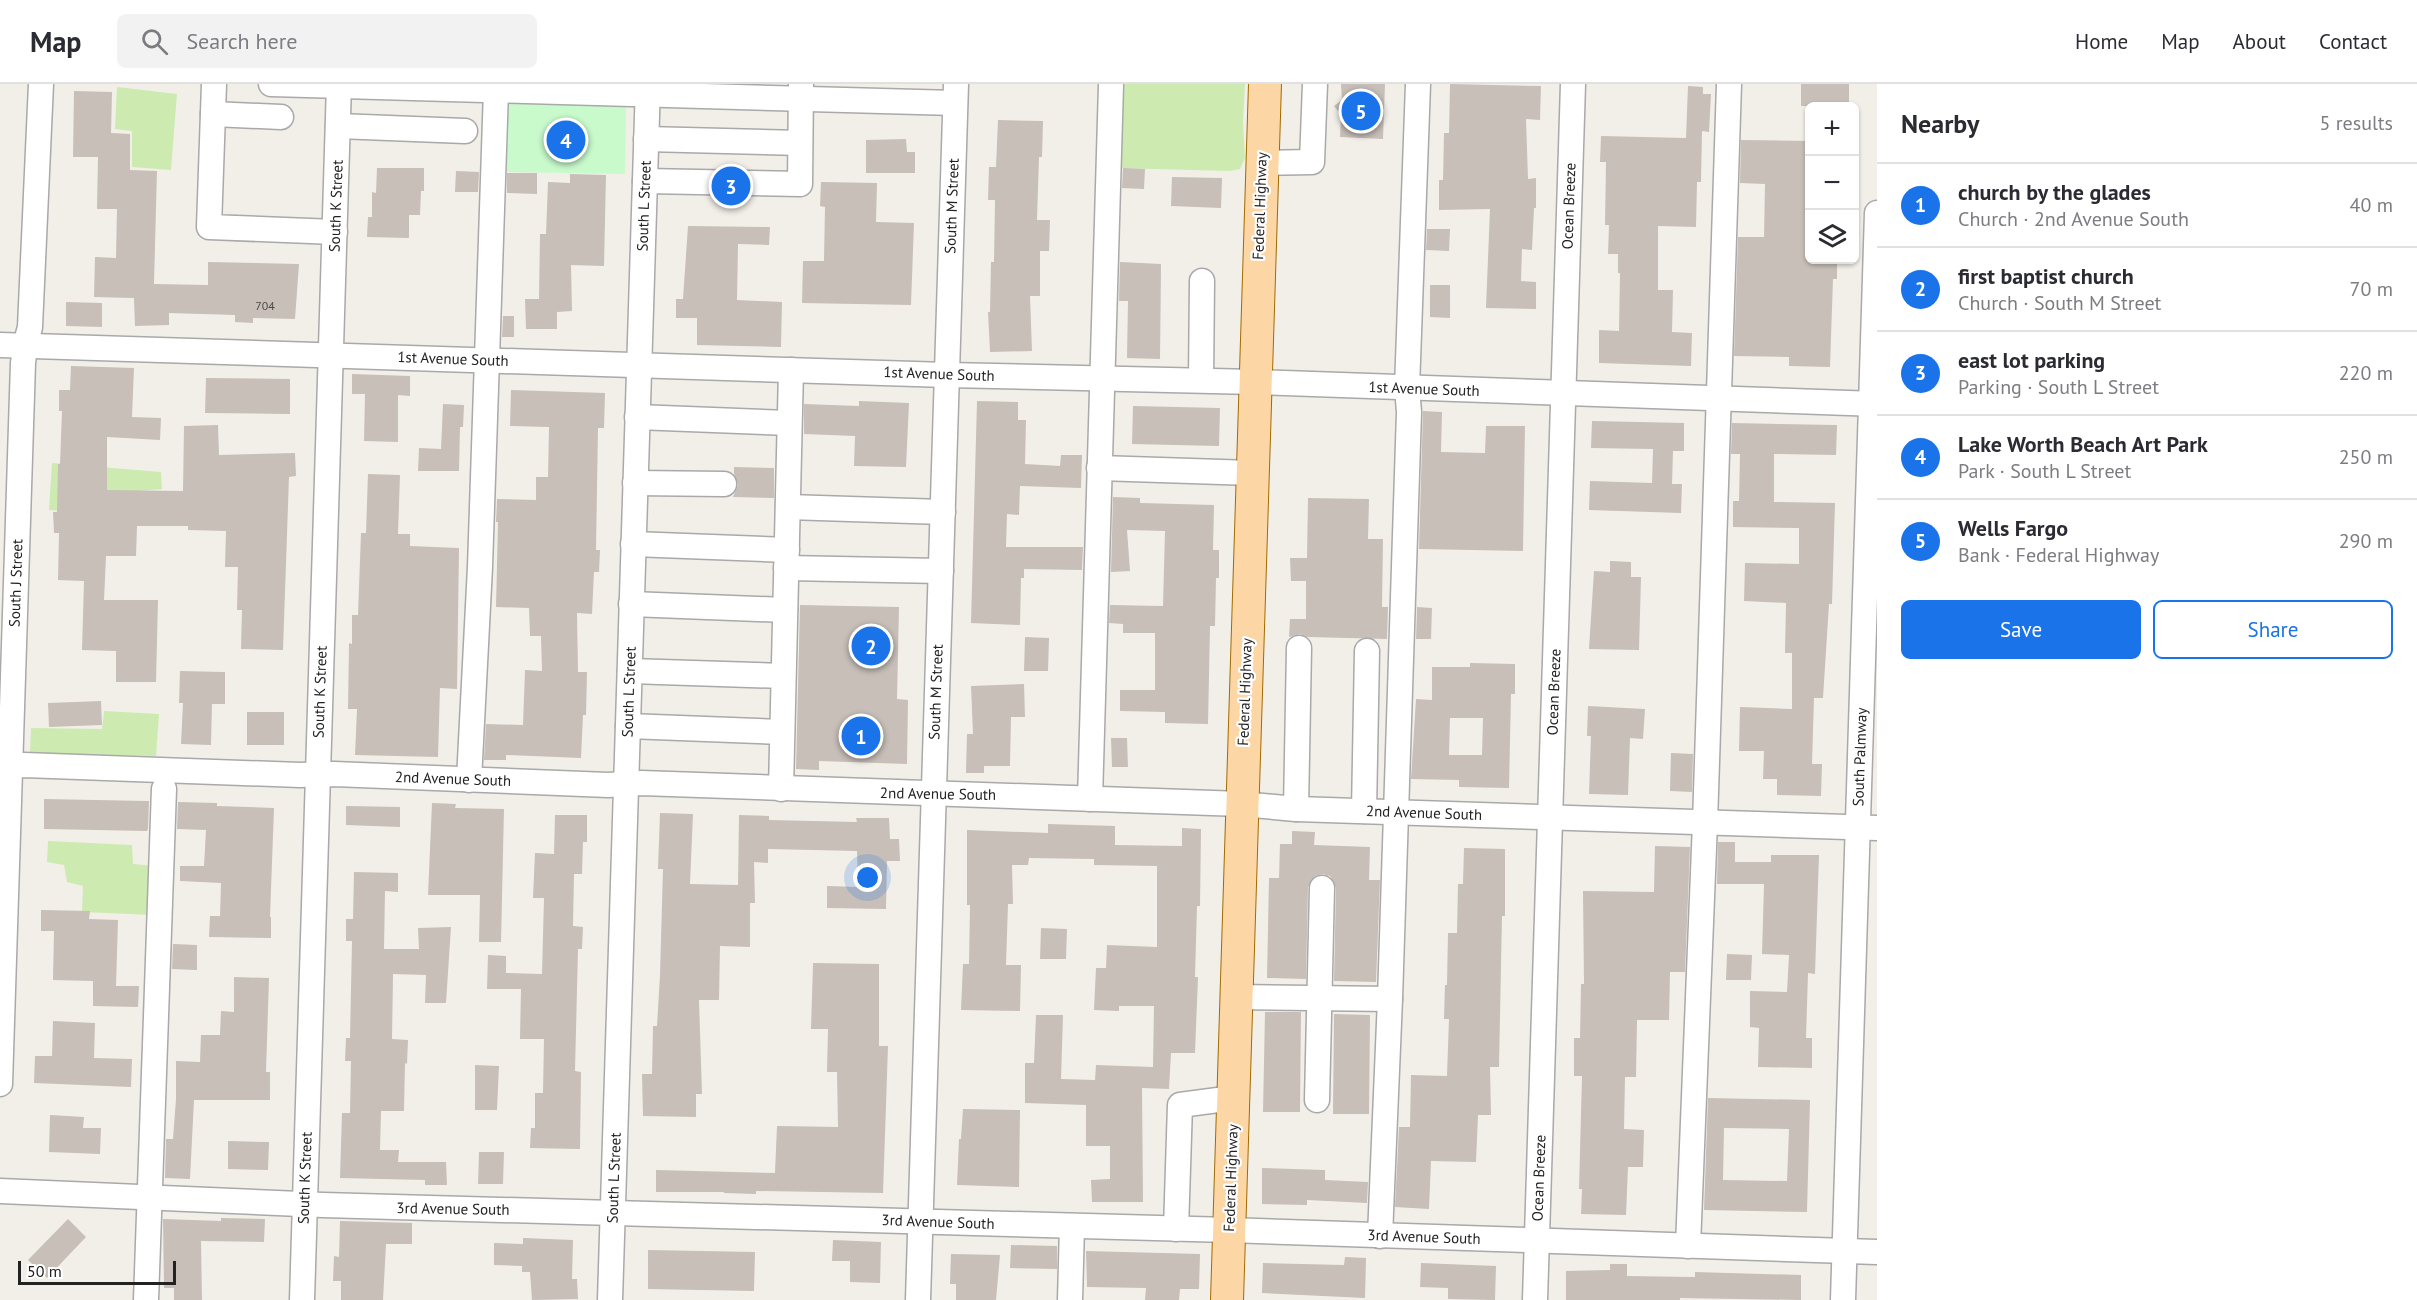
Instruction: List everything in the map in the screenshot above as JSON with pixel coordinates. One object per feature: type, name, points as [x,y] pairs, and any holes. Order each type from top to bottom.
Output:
[{"type":"main road","name":"Federal Highway","points":[[1227,1300],[1265,84]]},
{"type":"street","name":"South J Street","points":[[0,1084],[4,767],[25,346],[30,327],[41,84]]},
{"type":"street","points":[[214,84],[209,227],[335,232]]},
{"type":"street","points":[[271,84],[496,90],[647,89],[956,93]]},
{"type":"street","points":[[1090,84],[1111,84],[1090,798]]},
{"type":"street","points":[[1262,163],[1312,162],[1315,84]]},
{"type":"street","points":[[1380,1236],[1397,813],[1409,412],[1407,388],[1418,84]]},
{"type":"street","name":"Ocean Breeze","points":[[1535,1300],[1573,84]]},
{"type":"street","points":[[1688,1246],[1705,823],[1729,84]]},
{"type":"street","name":"South K Street","points":[[302,1300],[339,85]]},
{"type":"street","name":"South L Street","points":[[610,1300],[647,89]]},
{"type":"street","points":[[469,780],[480,567],[496,90]]},
{"type":"street","points":[[645,181],[800,184],[800,91]]},
{"type":"street","name":"South M Street","points":[[918,1300],[956,93]]},
{"type":"street","points":[[213,114],[281,117]]},
{"type":"street","points":[[338,126],[465,131]]},
{"type":"street","points":[[646,139],[800,143]]},
{"type":"street","name":"South Palmway","points":[[1844,1300],[1867,828],[1877,213]]},
{"type":"street","points":[[1201,380],[1202,281]]},
{"type":"street","name":"1st Avenue South","points":[[0,345],[947,375],[1201,380],[1874,404]]},
{"type":"street","points":[[781,789],[791,370]]},
{"type":"street","points":[[638,417],[789,423]]},
{"type":"street","points":[[1100,468],[1252,473]]},
{"type":"street","points":[[635,483],[724,484]]},
{"type":"street","points":[[788,507],[943,512]]},
{"type":"street","points":[[633,544],[941,571]]},
{"type":"street","points":[[632,604],[785,610]]},
{"type":"street","points":[[1296,809],[1299,648]]},
{"type":"street","points":[[1364,812],[1367,651]]},
{"type":"street","points":[[630,671],[783,676]]},
{"type":"street","points":[[628,726],[782,732]]},
{"type":"street","name":"2nd Avenue South","points":[[4,767],[24,765],[626,785],[641,783],[933,795],[948,793],[1241,804],[1364,812],[1867,828]]},
{"type":"street","points":[[146,1300],[164,789]]},
{"type":"street","points":[[1317,1100],[1322,888]]},
{"type":"street","points":[[1236,997],[1390,999]]},
{"type":"street","points":[[1176,1229],[1180,1104],[1233,1098]]},
{"type":"street","name":"3rd Avenue South","points":[[0,1191],[323,1205],[1229,1230],[1877,1252]]},
{"type":"street","points":[[1070,1300],[1072,1226]]},
{"type":"green space","points":[[1115,84],[1245,84],[1243,122],[1245,158],[1240,169],[1230,171],[1115,168]]},
{"type":"green space","points":[[117,87],[177,94],[171,170],[132,167],[132,131],[115,129]]},
{"type":"green space","points":[[518,99],[616,103],[626,107],[625,174],[507,172],[508,105]]},
{"type":"green space","points":[[52,463],[161,472],[162,489],[127,492],[126,516],[49,510]]},
{"type":"green space","points":[[104,711],[159,714],[156,756],[30,753],[31,728],[102,729]]},
{"type":"green space","points":[[48,841],[132,845],[133,864],[154,866],[153,915],[82,912],[83,886],[67,882],[64,865],[47,862]]},
{"type":"building","points":[[1341,84],[1385,84],[1383,139],[1340,137],[1341,115],[1334,106],[1342,100]]},
{"type":"building","points":[[1450,84],[1541,86],[1540,120],[1526,119],[1528,179],[1536,178],[1536,208],[1534,208],[1532,250],[1522,249],[1521,281],[1536,282],[1536,309],[1486,308],[1490,209],[1439,210],[1439,180],[1443,180],[1444,133],[1449,133]]},
{"type":"building","points":[[1801,84],[1849,84],[1849,102],[1805,102],[1805,106],[1801,106]]},
{"type":"building","points":[[1688,86],[1703,87],[1703,94],[1711,94],[1709,132],[1702,131],[1701,182],[1697,182],[1696,227],[1658,226],[1658,290],[1673,290],[1672,332],[1692,333],[1691,366],[1599,363],[1599,330],[1619,331],[1620,273],[1618,273],[1618,254],[1608,254],[1609,225],[1605,225],[1606,162],[1600,162],[1601,136],[1686,138]]},
{"type":"building","points":[[74,91],[112,92],[111,133],[130,134],[130,170],[157,171],[154,284],[208,285],[208,262],[299,264],[295,319],[253,318],[253,323],[235,322],[235,315],[169,313],[169,325],[135,326],[134,298],[94,297],[95,257],[116,258],[117,209],[97,209],[98,157],[73,157]]},
{"type":"building","points":[[998,120],[1043,121],[1042,157],[1039,157],[1037,220],[1050,220],[1049,251],[1040,251],[1040,296],[1030,296],[1032,351],[990,352],[988,312],[990,312],[991,262],[994,262],[995,200],[988,200],[989,167],[996,167]]},
{"type":"building","points":[[906,139],[907,152],[915,152],[915,173],[866,173],[866,140]]},
{"type":"building","points":[[1741,140],[1805,141],[1805,264],[1837,264],[1837,279],[1833,279],[1830,367],[1789,366],[1789,357],[1734,356],[1738,237],[1764,237],[1765,184],[1740,183]]},
{"type":"building","points":[[377,168],[424,168],[424,191],[421,191],[420,215],[409,215],[409,238],[367,237],[368,217],[372,217],[372,192],[376,193]]},
{"type":"building","points":[[1123,168],[1145,169],[1144,189],[1122,188]]},
{"type":"building","points":[[456,171],[479,172],[478,192],[455,192]]},
{"type":"building","points":[[507,173],[537,173],[537,194],[507,193]]},
{"type":"building","points":[[570,174],[606,175],[604,266],[571,265],[572,311],[557,312],[557,329],[526,329],[525,299],[539,299],[540,234],[546,234],[548,182],[570,183]]},
{"type":"building","points":[[1172,177],[1222,178],[1221,208],[1171,206]]},
{"type":"building","points":[[821,182],[877,183],[876,222],[914,223],[911,305],[802,303],[803,261],[824,261],[825,207],[820,206]]},
{"type":"building","points":[[688,226],[770,227],[769,245],[738,244],[737,300],[782,302],[781,347],[697,345],[697,318],[676,318],[676,299],[683,299]]},
{"type":"building","points":[[1427,229],[1450,229],[1449,251],[1426,250]]},
{"type":"building","points":[[1120,262],[1161,264],[1160,359],[1127,358],[1128,301],[1119,301]]},
{"type":"building","points":[[1430,285],[1450,285],[1450,318],[1430,317]]},
{"type":"building","points":[[66,302],[102,303],[102,327],[66,326]]},
{"type":"building","points":[[503,316],[514,316],[514,337],[502,337]]},
{"type":"building","points":[[71,366],[134,368],[132,417],[161,418],[160,440],[107,437],[107,490],[183,491],[184,426],[218,425],[219,455],[295,453],[296,476],[289,477],[283,650],[241,649],[242,610],[237,610],[238,567],[225,567],[226,531],[188,530],[188,526],[137,526],[136,556],[106,556],[104,600],[158,600],[156,682],[116,682],[116,651],[82,650],[84,581],[58,580],[59,533],[54,533],[53,512],[57,512],[58,464],[60,464],[62,411],[59,411],[59,390],[70,390]]},
{"type":"building","points":[[352,374],[410,376],[410,396],[398,395],[398,442],[364,441],[365,394],[352,394]]},
{"type":"building","points":[[206,378],[290,379],[290,414],[205,413]]},
{"type":"building","points":[[511,390],[605,393],[604,428],[598,428],[596,550],[600,550],[599,572],[594,572],[592,614],[577,613],[578,672],[587,672],[586,715],[583,715],[581,758],[506,755],[506,760],[484,760],[486,724],[523,725],[525,670],[542,671],[541,636],[530,636],[529,608],[496,607],[497,499],[536,500],[536,477],[548,477],[549,427],[510,426]]},
{"type":"building","points":[[859,401],[909,403],[906,467],[854,466],[855,436],[804,434],[804,404],[859,406]]},
{"type":"building","points":[[977,401],[1018,402],[1018,420],[1026,420],[1025,464],[1060,466],[1061,455],[1082,455],[1081,488],[1020,486],[1019,515],[1007,514],[1006,547],[1083,547],[1082,570],[1024,569],[1024,578],[1021,578],[1020,625],[971,623]]},
{"type":"building","points":[[443,404],[464,405],[463,427],[460,427],[459,471],[418,471],[419,448],[441,449]]},
{"type":"building","points":[[1133,406],[1220,408],[1219,446],[1132,444]]},
{"type":"building","points":[[1423,411],[1442,412],[1441,452],[1485,453],[1486,426],[1525,426],[1523,551],[1419,549]]},
{"type":"building","points":[[1592,421],[1684,423],[1684,451],[1673,451],[1672,484],[1682,484],[1681,513],[1589,510],[1590,481],[1652,483],[1653,449],[1591,448]]},
{"type":"building","points":[[1732,423],[1837,425],[1836,455],[1774,454],[1774,502],[1835,503],[1832,604],[1829,604],[1823,698],[1814,698],[1812,764],[1822,764],[1821,796],[1777,795],[1777,779],[1763,779],[1764,751],[1739,751],[1740,707],[1792,709],[1792,653],[1785,653],[1786,603],[1744,601],[1745,563],[1799,564],[1799,528],[1733,527],[1733,501],[1739,501],[1740,454],[1731,454]]},
{"type":"building","points":[[734,467],[774,468],[774,498],[733,497],[738,485]]},
{"type":"building","points":[[368,474],[400,475],[398,534],[410,534],[410,546],[459,548],[457,689],[440,688],[438,757],[355,755],[357,709],[348,709],[349,643],[352,644],[352,615],[358,615],[361,533],[366,533]]},
{"type":"building","points":[[1113,497],[1140,498],[1140,503],[1214,505],[1213,550],[1219,550],[1219,578],[1216,578],[1215,626],[1210,626],[1208,724],[1165,723],[1165,712],[1120,711],[1120,690],[1155,690],[1155,633],[1123,633],[1123,624],[1109,623],[1110,605],[1163,606],[1165,531],[1127,530],[1130,571],[1111,572]]},
{"type":"building","points":[[1308,498],[1369,499],[1368,539],[1383,539],[1382,607],[1388,607],[1387,639],[1308,637],[1300,634],[1289,637],[1290,619],[1306,619],[1306,581],[1291,581],[1290,558],[1307,558]]},
{"type":"building","points":[[1610,561],[1631,562],[1631,577],[1641,577],[1639,650],[1589,649],[1594,571],[1610,572]]},
{"type":"building","points":[[800,605],[899,607],[897,699],[908,700],[907,764],[819,761],[819,770],[796,769]]},
{"type":"building","points":[[1417,607],[1432,608],[1431,639],[1416,639]]},
{"type":"building","points":[[1025,637],[1049,638],[1048,671],[1024,671]]},
{"type":"building","points":[[1470,663],[1515,664],[1515,694],[1511,694],[1509,788],[1459,787],[1459,780],[1411,779],[1416,699],[1432,700],[1432,667],[1470,667]],"holes":[[[1450,718],[1483,718],[1482,755],[1449,755]]]},
{"type":"building","points":[[180,671],[225,672],[225,704],[212,704],[211,745],[181,744],[183,703],[179,703]]},
{"type":"building","points":[[1024,684],[1025,717],[1011,717],[1010,766],[984,766],[984,773],[966,773],[967,734],[973,734],[971,686]]},
{"type":"building","points":[[101,701],[102,725],[49,727],[48,703]]},
{"type":"building","points":[[1588,706],[1645,709],[1643,739],[1630,738],[1628,795],[1589,794],[1591,736],[1587,736]]},
{"type":"building","points":[[247,712],[284,712],[284,745],[247,745]]},
{"type":"building","points":[[1111,738],[1127,738],[1128,767],[1112,767]]},
{"type":"building","points":[[1671,753],[1693,754],[1692,792],[1670,791]]},
{"type":"building","points":[[44,799],[149,801],[148,829],[147,831],[44,829]]},
{"type":"building","points":[[178,802],[274,808],[271,938],[209,937],[210,916],[220,916],[221,883],[180,881],[180,866],[204,866],[206,830],[177,829]]},
{"type":"building","points":[[432,803],[456,804],[455,808],[504,809],[501,942],[479,942],[480,895],[428,895]]},
{"type":"building","points":[[346,806],[400,807],[400,827],[346,825]]},
{"type":"building","points":[[660,813],[693,814],[690,884],[738,885],[739,815],[769,816],[769,820],[857,822],[856,818],[889,818],[890,839],[899,839],[900,861],[887,861],[886,909],[827,908],[827,886],[858,887],[857,851],[768,849],[768,863],[754,862],[755,903],[750,903],[750,947],[720,946],[719,1000],[699,1000],[702,1094],[696,1094],[696,1117],[643,1116],[642,1074],[652,1074],[653,1026],[657,1026],[660,975],[663,869],[658,869]]},
{"type":"building","points":[[555,815],[587,815],[587,842],[583,842],[582,874],[574,874],[573,926],[583,927],[582,949],[578,949],[575,1071],[581,1072],[580,1149],[530,1148],[531,1128],[535,1128],[535,1093],[543,1093],[544,1039],[520,1039],[521,989],[487,989],[488,955],[506,956],[506,973],[542,974],[544,898],[533,898],[535,853],[554,854]]},
{"type":"building","points":[[1048,824],[1115,826],[1115,845],[1182,846],[1182,828],[1201,829],[1200,906],[1197,906],[1195,977],[1198,977],[1195,1053],[1171,1053],[1169,1089],[1142,1088],[1143,1202],[1092,1202],[1091,1180],[1110,1179],[1110,1146],[1086,1146],[1086,1105],[1025,1103],[1025,1063],[1034,1063],[1036,1015],[1063,1015],[1061,1079],[1095,1080],[1096,1065],[1153,1067],[1154,1006],[1119,1006],[1119,1011],[1094,1010],[1096,968],[1106,968],[1107,945],[1157,947],[1157,866],[1094,865],[1094,859],[1029,858],[1028,865],[1012,865],[1013,904],[1008,904],[1006,965],[1021,965],[1020,1011],[961,1010],[963,964],[969,964],[970,905],[967,905],[967,830],[1048,833]]},
{"type":"building","points":[[1292,831],[1315,832],[1314,845],[1370,847],[1369,880],[1380,880],[1376,982],[1334,981],[1336,888],[1330,876],[1323,874],[1315,876],[1308,887],[1306,979],[1267,978],[1269,878],[1279,878],[1280,844],[1292,844]]},
{"type":"building","points":[[1718,842],[1735,842],[1735,862],[1771,862],[1771,855],[1819,855],[1815,974],[1808,973],[1806,1038],[1812,1038],[1812,1068],[1758,1067],[1759,1028],[1750,1027],[1750,991],[1787,992],[1789,955],[1762,954],[1764,884],[1717,884]]},
{"type":"building","points":[[1655,846],[1690,847],[1685,972],[1670,972],[1669,1020],[1637,1020],[1636,1077],[1625,1077],[1624,1129],[1644,1130],[1643,1167],[1628,1167],[1626,1215],[1581,1214],[1582,1189],[1579,1189],[1582,1076],[1574,1076],[1574,1038],[1580,1038],[1581,984],[1584,984],[1583,891],[1654,892]]},
{"type":"building","points":[[1464,848],[1505,849],[1505,916],[1502,916],[1499,1067],[1490,1067],[1491,1115],[1478,1115],[1476,1162],[1431,1161],[1429,1209],[1395,1207],[1399,1127],[1410,1127],[1411,1075],[1447,1076],[1449,1019],[1444,1019],[1448,933],[1457,933],[1458,884],[1463,884]]},
{"type":"building","points":[[354,872],[398,873],[398,892],[385,891],[384,949],[419,949],[418,928],[451,927],[446,1003],[425,1003],[426,975],[393,974],[392,1039],[408,1040],[404,1111],[381,1111],[380,1150],[399,1150],[398,1162],[446,1162],[447,1185],[425,1185],[425,1180],[340,1178],[342,1113],[350,1113],[351,1061],[345,1061],[346,1038],[350,1038],[352,941],[346,941],[346,919],[353,919]]},
{"type":"building","points":[[41,910],[90,911],[89,919],[118,920],[116,986],[139,986],[138,1007],[93,1006],[93,981],[53,980],[54,931],[41,931]]},
{"type":"building","points":[[1041,928],[1067,929],[1066,959],[1040,959]]},
{"type":"building","points":[[173,944],[197,945],[197,970],[172,969]]},
{"type":"building","points":[[1727,954],[1752,955],[1751,980],[1726,980]]},
{"type":"building","points":[[813,963],[879,964],[879,1046],[888,1046],[883,1193],[656,1192],[656,1170],[775,1173],[777,1126],[838,1127],[837,1072],[827,1072],[828,1029],[811,1029]]},
{"type":"building","points":[[234,977],[269,978],[266,1072],[270,1072],[270,1100],[194,1100],[190,1179],[165,1178],[166,1139],[173,1139],[176,1061],[200,1062],[201,1035],[220,1035],[221,1011],[234,1012]]},
{"type":"building","points":[[1265,1012],[1301,1012],[1300,1112],[1263,1112]]},
{"type":"building","points":[[1334,1014],[1370,1015],[1369,1114],[1333,1114]]},
{"type":"building","points":[[53,1021],[95,1023],[94,1058],[132,1059],[131,1087],[34,1083],[35,1056],[52,1056]]},
{"type":"building","points":[[475,1065],[499,1066],[497,1110],[475,1110]]},
{"type":"building","points":[[1708,1098],[1810,1100],[1807,1212],[1704,1210]],"holes":[[[1724,1128],[1789,1129],[1787,1181],[1723,1180]]]},
{"type":"building","points":[[963,1109],[1020,1110],[1019,1187],[957,1185]]},
{"type":"building","points":[[50,1115],[84,1117],[83,1128],[101,1128],[100,1154],[49,1152]]},
{"type":"building","points":[[228,1141],[269,1142],[268,1170],[228,1169]]},
{"type":"building","points":[[479,1152],[504,1152],[503,1184],[478,1184]]},
{"type":"building","points":[[1262,1168],[1325,1170],[1325,1180],[1368,1182],[1367,1203],[1307,1200],[1307,1205],[1262,1204]]},
{"type":"building","points":[[221,1218],[265,1219],[264,1242],[201,1241],[202,1300],[174,1300],[174,1288],[164,1288],[163,1219],[221,1221]]},
{"type":"building","points":[[68,1219],[86,1237],[47,1278],[28,1260]]},
{"type":"building","points":[[340,1221],[412,1223],[412,1244],[386,1244],[383,1300],[341,1300],[341,1281],[333,1281],[334,1256],[339,1257]]},
{"type":"building","points":[[523,1238],[573,1240],[572,1279],[577,1279],[578,1299],[532,1300],[530,1272],[522,1272],[522,1266],[494,1265],[494,1243],[523,1244]]},
{"type":"building","points":[[833,1240],[881,1242],[880,1283],[850,1282],[850,1261],[832,1261]]},
{"type":"building","points":[[1011,1245],[1057,1246],[1057,1269],[1010,1268]]},
{"type":"building","points":[[648,1250],[755,1252],[754,1291],[648,1289]]},
{"type":"building","points":[[1086,1251],[1200,1254],[1199,1289],[1180,1289],[1179,1300],[1145,1300],[1146,1288],[1087,1287]]},
{"type":"building","points":[[951,1254],[1000,1255],[996,1300],[956,1300],[956,1284],[950,1284]]},
{"type":"building","points":[[1345,1257],[1366,1258],[1365,1298],[1262,1293],[1263,1263],[1344,1265]]},
{"type":"building","points":[[1421,1263],[1496,1266],[1495,1300],[1448,1299],[1448,1288],[1420,1287]]},
{"type":"building","points":[[1610,1264],[1627,1264],[1627,1276],[1695,1277],[1695,1272],[1801,1275],[1801,1300],[1680,1298],[1680,1300],[1566,1300],[1566,1271],[1610,1270]]},
{"type":"place","name":"Wells Fargo","points":[[1361,111]]},
{"type":"place","name":"Lake Worth Beach Art Park","points":[[566,140]]},
{"type":"place","name":"east lot parking","points":[[731,186]]},
{"type":"place","name":"first baptist church","points":[[871,646]]},
{"type":"place","name":"church by the glades","points":[[861,736]]}]
